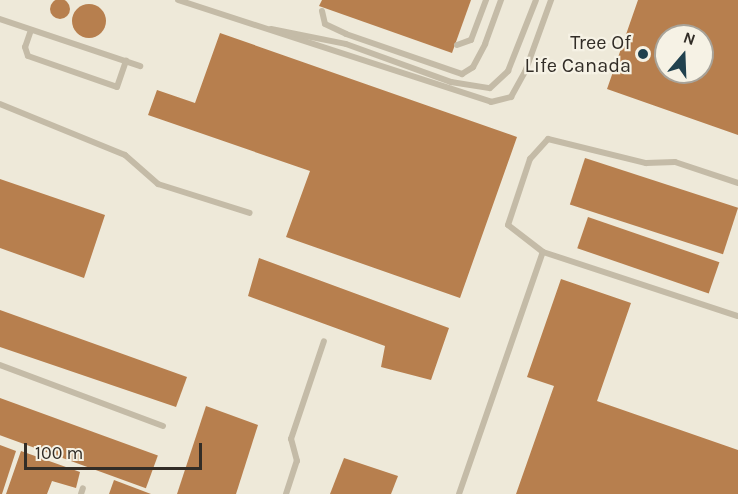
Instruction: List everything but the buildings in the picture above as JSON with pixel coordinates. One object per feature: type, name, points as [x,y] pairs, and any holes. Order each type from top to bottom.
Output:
[{"type":"lane","points":[[178,0],[491,102],[511,97],[551,0]]},
{"type":"lane","points":[[457,45],[471,40],[486,0]]},
{"type":"lane","points":[[322,11],[325,24],[346,34],[462,74],[473,67],[485,44],[501,0]]},
{"type":"lane","points":[[254,26],[346,44],[451,82],[490,88],[508,71],[536,0]]},
{"type":"lane","points":[[0,19],[140,66]]},
{"type":"lane","points":[[31,30],[25,47],[28,56],[117,87],[126,62]]},
{"type":"lane","points":[[0,104],[124,155],[158,184],[250,213]]},
{"type":"lane","points":[[738,183],[675,162],[646,163],[548,139],[530,159],[508,225],[543,252],[738,316]]},
{"type":"lane","points":[[459,494],[543,252]]},
{"type":"lane","points":[[286,494],[297,461],[291,439],[324,341]]},
{"type":"lane","points":[[0,365],[163,426]]},
{"type":"place","name":"Tree Of Life Canada","points":[[643,54]]}]
